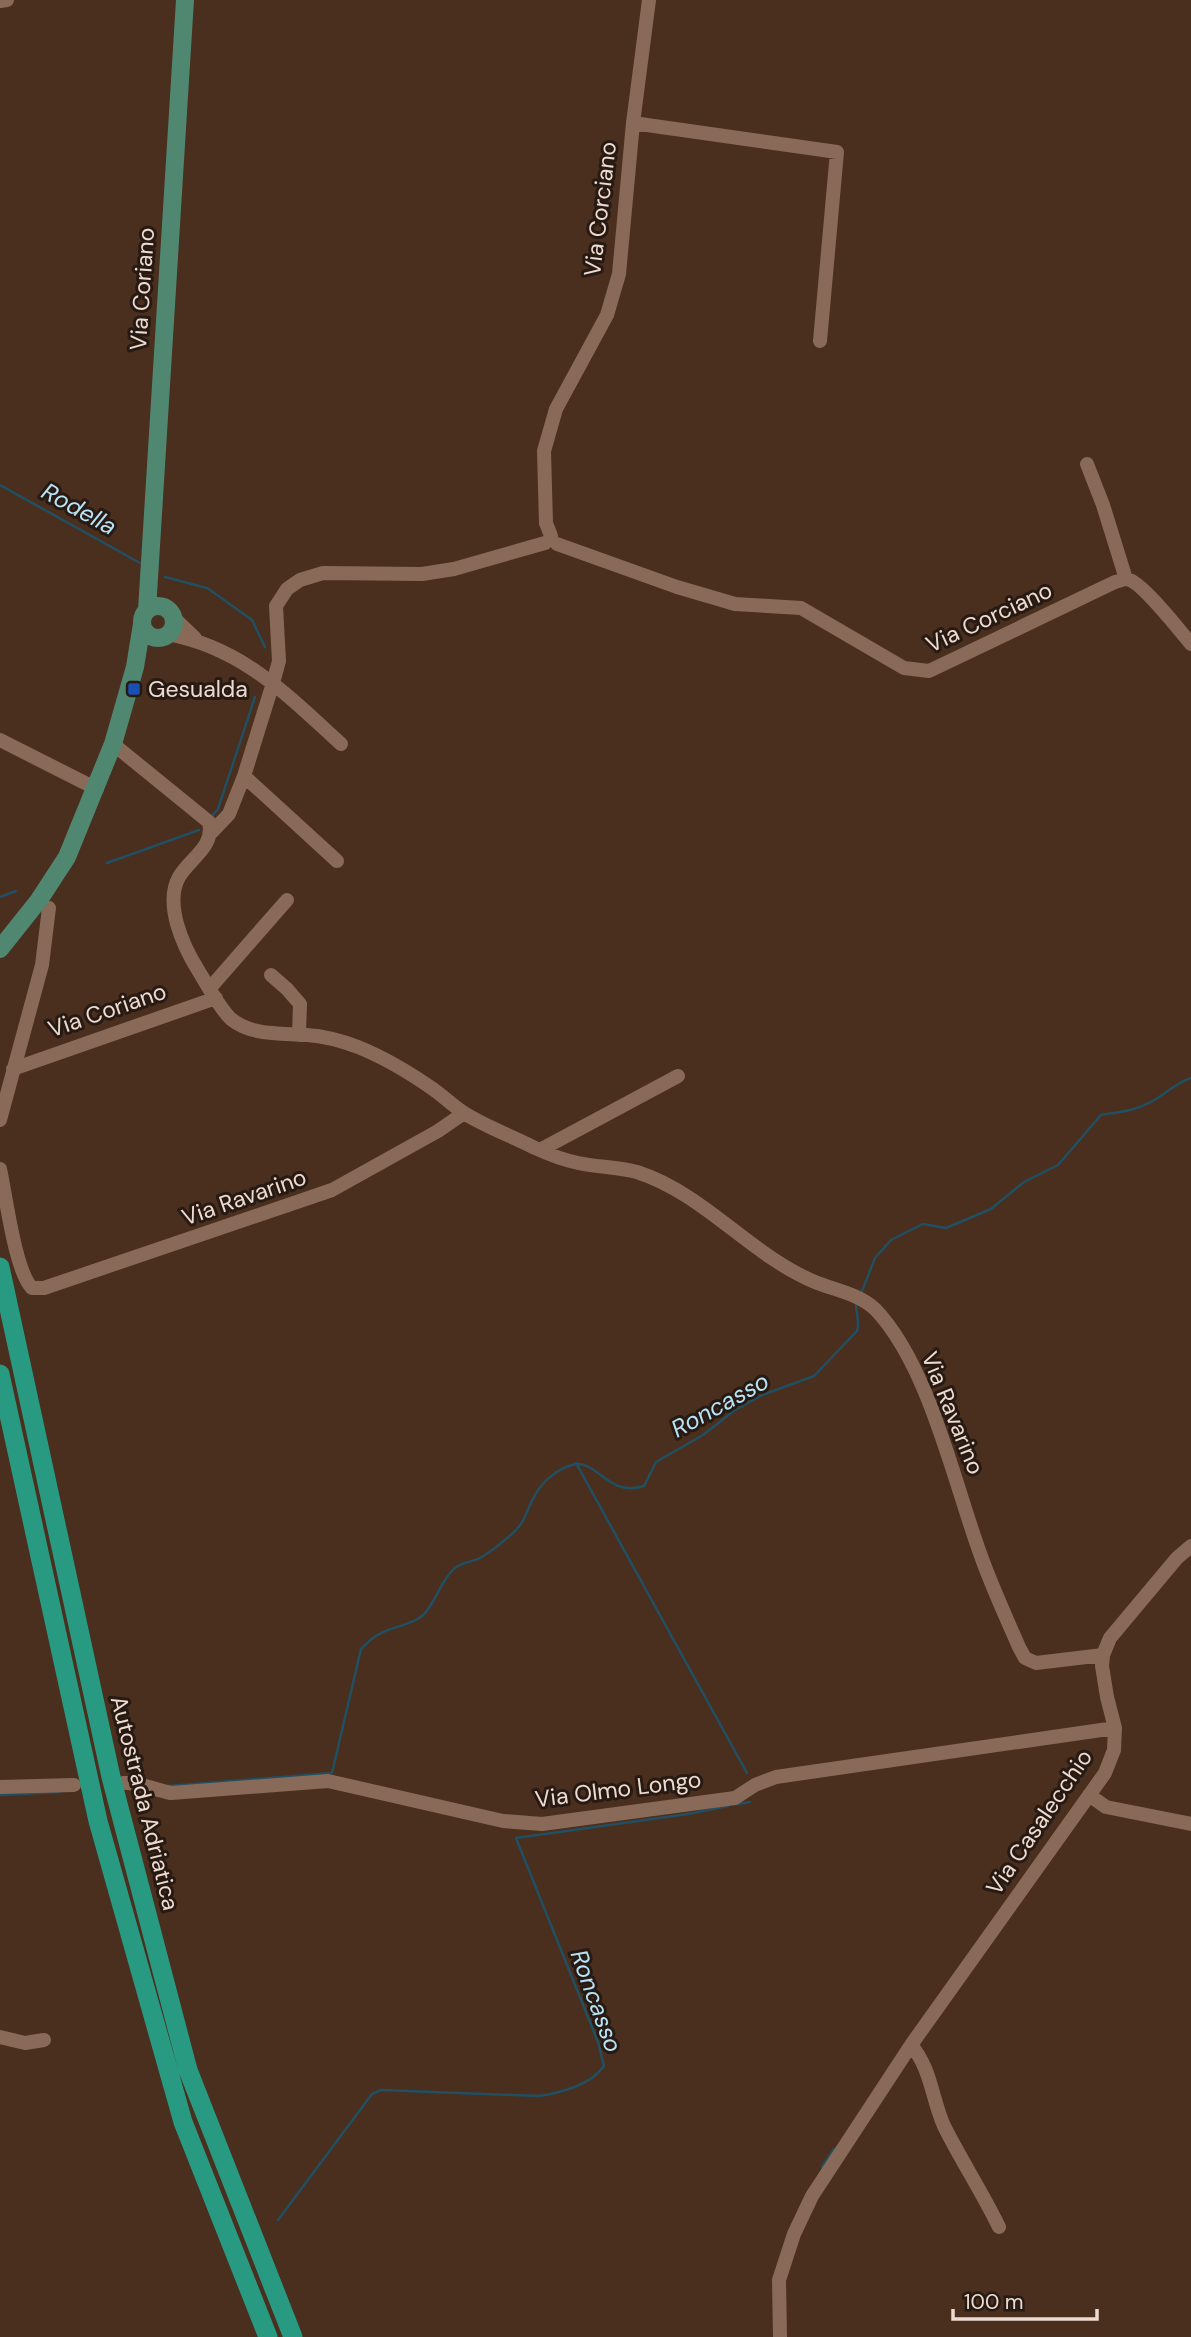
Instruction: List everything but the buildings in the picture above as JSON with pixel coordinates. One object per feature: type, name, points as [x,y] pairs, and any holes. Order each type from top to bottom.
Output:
[{"type":"highway","name":"Autostrada Adriatica","points":[[0,1267],[111,1777],[188,2070],[293,2337]]},
{"type":"highway","name":"Autostrada Adriatica","points":[[0,1374],[98,1821],[183,2122],[268,2337]]},
{"type":"main road","name":"Via Coriano","points":[[0,949],[39,900],[67,857],[97,789],[135,667],[148,581],[184,0]]},
{"type":"main road","points":[[148,581],[169,612],[173,625],[164,636],[146,633],[144,617],[156,607],[169,612]]},
{"type":"main road","name":"Via Coriano","points":[[135,667],[164,636]]},
{"type":"street","points":[[0,1],[6,0]]},
{"type":"street","name":"Via Corciano","points":[[649,0],[633,123],[619,274],[607,315],[556,410],[544,451],[547,523],[551,541],[677,587],[734,604],[802,608],[904,668],[929,671],[1126,579]]},
{"type":"street","name":"Via Corciano","points":[[633,123],[837,152],[820,341]]},
{"type":"street","points":[[1087,464],[1126,579],[1133,582],[1163,610],[1191,644]]},
{"type":"street","name":"Via Ravarino","points":[[551,541],[454,569],[422,574],[323,573],[300,580],[287,589],[276,606],[279,661],[244,776],[229,814],[212,832],[205,847],[180,876],[175,889],[173,904],[186,947],[196,968],[228,1016],[241,1026],[275,1034],[339,1041],[360,1048],[408,1073],[464,1113],[540,1150],[576,1163],[634,1171],[672,1186],[787,1267],[873,1307],[892,1331],[912,1364],[941,1437],[981,1556],[1026,1658],[1036,1663],[1103,1655]]},
{"type":"street","points":[[169,612],[196,639],[254,668],[341,744]]},
{"type":"street","points":[[164,636],[196,639]]},
{"type":"street","points":[[0,740],[97,789]]},
{"type":"street","points":[[113,744],[200,813],[209,822],[212,832]]},
{"type":"street","points":[[244,776],[337,861]]},
{"type":"street","points":[[213,993],[287,900]]},
{"type":"street","name":"Via Coriano","points":[[0,1120],[42,965],[49,908]]},
{"type":"street","points":[[271,975],[288,989],[300,1004],[299,1035]]},
{"type":"street","name":"Via Coriano","points":[[13,1069],[213,993]]},
{"type":"street","points":[[540,1150],[678,1076]]},
{"type":"street","name":"Via Ravarino","points":[[0,1170],[17,1253],[26,1282],[32,1288],[44,1288],[302,1202],[344,1185],[464,1113]]},
{"type":"street","points":[[1103,1655],[1110,1638],[1177,1558],[1191,1546]]},
{"type":"street","name":"Via Casalecchio","points":[[780,2337],[779,2280],[794,2234],[812,2196],[911,2045],[1105,1773],[1114,1750],[1115,1728],[1107,1697],[1103,1655]]},
{"type":"street","name":"Via Olmo Longo","points":[[123,1783],[139,1783],[154,1790],[171,1793],[328,1781],[503,1821],[542,1824],[735,1798],[755,1785],[776,1777],[1115,1728]]},
{"type":"street","points":[[0,1787],[74,1785]]},
{"type":"street","points":[[1089,1795],[1106,1807],[1191,1824]]},
{"type":"street","points":[[0,2037],[25,2043],[44,2040]]},
{"type":"street","points":[[911,2045],[919,2053],[925,2066],[943,2124],[999,2227]]},
{"type":"waterway","name":"Rodella","points":[[0,485],[140,563]]},
{"type":"waterway","name":"Rodella","points":[[165,577],[207,588],[220,597],[252,620],[265,647]]},
{"type":"waterway","name":"Rodella","points":[[212,816],[218,809],[255,697]]},
{"type":"waterway","name":"Rodella","points":[[107,863],[199,830]]},
{"type":"waterway","name":"Rodella","points":[[0,897],[16,891]]},
{"type":"waterway","name":"Roncasso","points":[[862,1291],[875,1258],[891,1240],[923,1224],[946,1228],[991,1209],[1024,1182],[1058,1165],[1101,1115],[1145,1105],[1191,1078]]},
{"type":"waterway","name":"Roncasso","points":[[168,1786],[332,1773],[361,1649],[378,1634],[422,1616],[455,1568],[484,1555],[518,1528],[538,1490],[550,1477],[566,1467],[580,1464],[621,1487],[644,1486],[656,1462],[703,1435],[735,1410],[762,1395],[814,1376],[857,1331],[856,1304]]},
{"type":"waterway","name":"Roncasso","points":[[576,1463],[747,1773]]},
{"type":"waterway","name":"Roncasso","points":[[0,1795],[60,1792]]},
{"type":"waterway","name":"Roncasso","points":[[738,1804],[750,1802]]},
{"type":"waterway","name":"Roncasso","points":[[278,2220],[372,2094],[381,2090],[539,2096],[583,2083],[604,2066],[598,2042],[516,1838],[728,1806]]},
{"type":"waterway","name":"Roncasso","points":[[822,2167],[834,2149]]},
{"type":"place","name":"Gesualda","points":[[134,689]]}]
